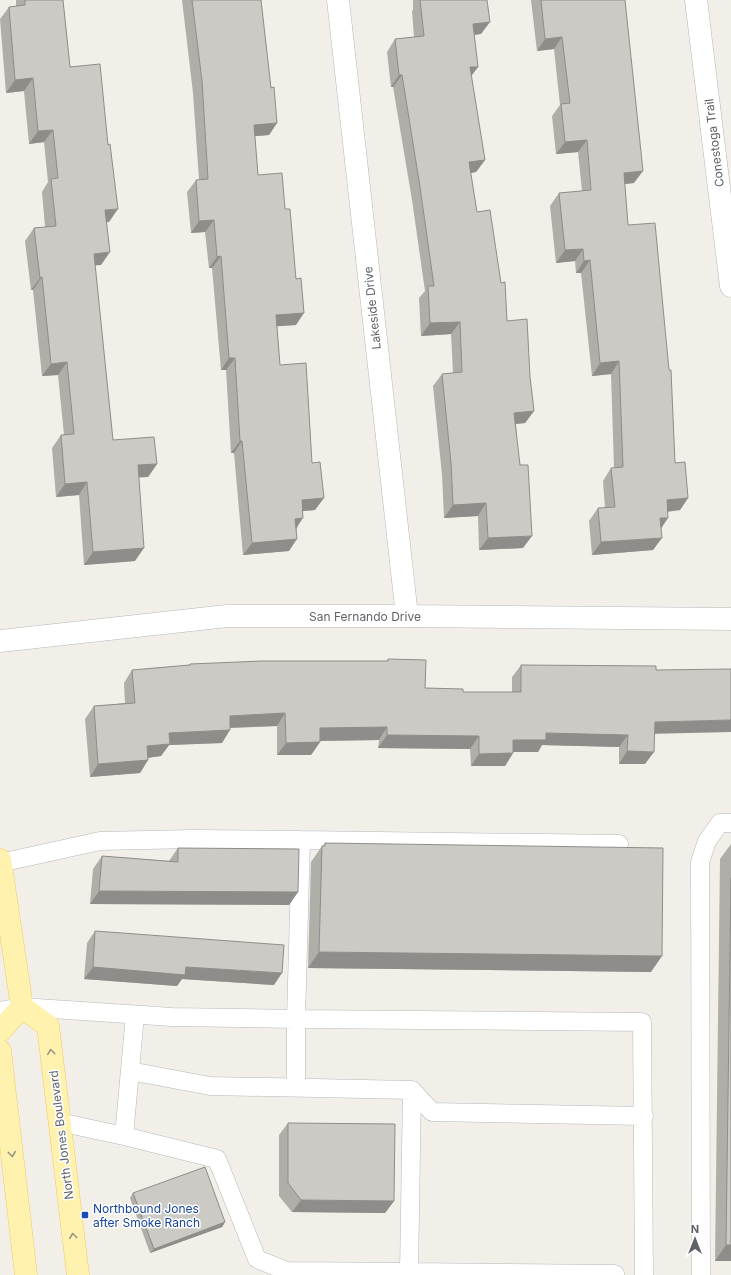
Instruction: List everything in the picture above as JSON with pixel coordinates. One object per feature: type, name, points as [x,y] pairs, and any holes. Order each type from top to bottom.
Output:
[{"type":"main road","points":[[0,860],[22,1007],[0,1031]]},
{"type":"main road","name":"North Jones Boulevard","points":[[22,1007],[48,1026],[78,1275]]},
{"type":"main road","points":[[0,1051],[4,1133],[26,1275]]},
{"type":"street","name":"Lakeside Drive","points":[[338,0],[407,616]]},
{"type":"street","name":"Conestoga Trail","points":[[696,0],[731,286]]},
{"type":"street","name":"San Fernando Drive","points":[[0,641],[227,616],[731,619]]},
{"type":"lane","points":[[701,1275],[700,862],[707,841],[720,823],[731,823]]},
{"type":"lane","points":[[0,863],[100,841],[192,839],[619,844]]},
{"type":"lane","points":[[296,1087],[296,1019],[301,840]]},
{"type":"lane","points":[[0,1010],[22,1007],[172,1017],[642,1022],[644,1116],[644,1275]]},
{"type":"lane","points":[[124,1136],[135,1014]]},
{"type":"lane","points":[[130,1071],[210,1086],[412,1090],[432,1112],[644,1116]]},
{"type":"lane","points":[[409,1273],[412,1090]]},
{"type":"lane","points":[[59,1122],[217,1159],[257,1259],[287,1273],[640,1275]]},
{"type":"building","points":[[25,0],[63,0],[70,67],[100,64],[108,145],[110,144],[118,209],[105,210],[110,252],[94,254],[113,440],[154,437],[157,464],[138,465],[144,548],[93,552],[87,482],[65,484],[61,435],[74,434],[67,362],[51,364],[42,277],[40,278],[34,228],[56,226],[51,179],[58,178],[53,130],[38,131],[33,78],[15,80],[9,7],[25,5]]},
{"type":"building","points":[[192,0],[261,0],[271,88],[274,87],[277,123],[254,125],[258,175],[282,173],[285,209],[290,209],[296,279],[301,278],[304,313],[276,315],[280,365],[306,363],[312,463],[320,462],[324,498],[302,500],[303,518],[295,519],[297,539],[252,543],[242,441],[240,441],[235,358],[229,358],[221,256],[217,257],[214,220],[199,221],[196,180],[208,179],[202,81]]},
{"type":"building","points":[[420,0],[487,0],[490,22],[473,24],[478,67],[470,67],[485,160],[469,162],[477,212],[490,210],[501,283],[505,282],[507,321],[527,319],[530,377],[534,411],[514,413],[520,465],[528,465],[532,536],[488,538],[486,503],[453,505],[451,463],[442,374],[462,372],[460,322],[430,323],[428,286],[434,286],[402,75],[399,75],[395,39],[424,36]]},
{"type":"building","points":[[541,0],[625,0],[643,171],[624,173],[628,225],[655,223],[669,370],[671,370],[675,463],[685,462],[688,498],[667,500],[668,518],[660,518],[662,538],[601,542],[598,508],[615,507],[611,468],[623,467],[619,361],[600,363],[590,260],[584,261],[583,249],[565,250],[559,193],[591,190],[587,140],[565,142],[561,104],[570,103],[562,37],[545,39]]},
{"type":"building","points":[[388,659],[426,660],[425,688],[463,689],[463,692],[521,692],[521,665],[656,666],[656,670],[731,669],[731,720],[655,722],[654,752],[627,751],[628,735],[546,733],[546,740],[513,740],[513,753],[479,754],[479,736],[387,735],[387,727],[320,728],[320,742],[286,743],[285,713],[230,716],[230,730],[169,733],[170,744],[147,746],[148,760],[98,764],[94,706],[135,703],[132,670],[190,664],[262,661],[388,661]]},
{"type":"building","points":[[325,843],[663,848],[662,956],[319,952],[322,846],[325,846]]},
{"type":"building","points":[[178,848],[299,849],[298,892],[99,891],[102,856],[178,862]]},
{"type":"building","points":[[731,878],[731,1245],[726,1245]]},
{"type":"building","points":[[95,931],[284,945],[282,973],[186,967],[185,975],[93,967]]},
{"type":"building","points":[[288,1123],[395,1124],[394,1201],[301,1200],[288,1183]]},
{"type":"building","points":[[205,1167],[225,1222],[154,1249],[133,1193]]},
{"type":"place","name":"Northbound Jones after Smoke Ranch","points":[[85,1215]]}]
